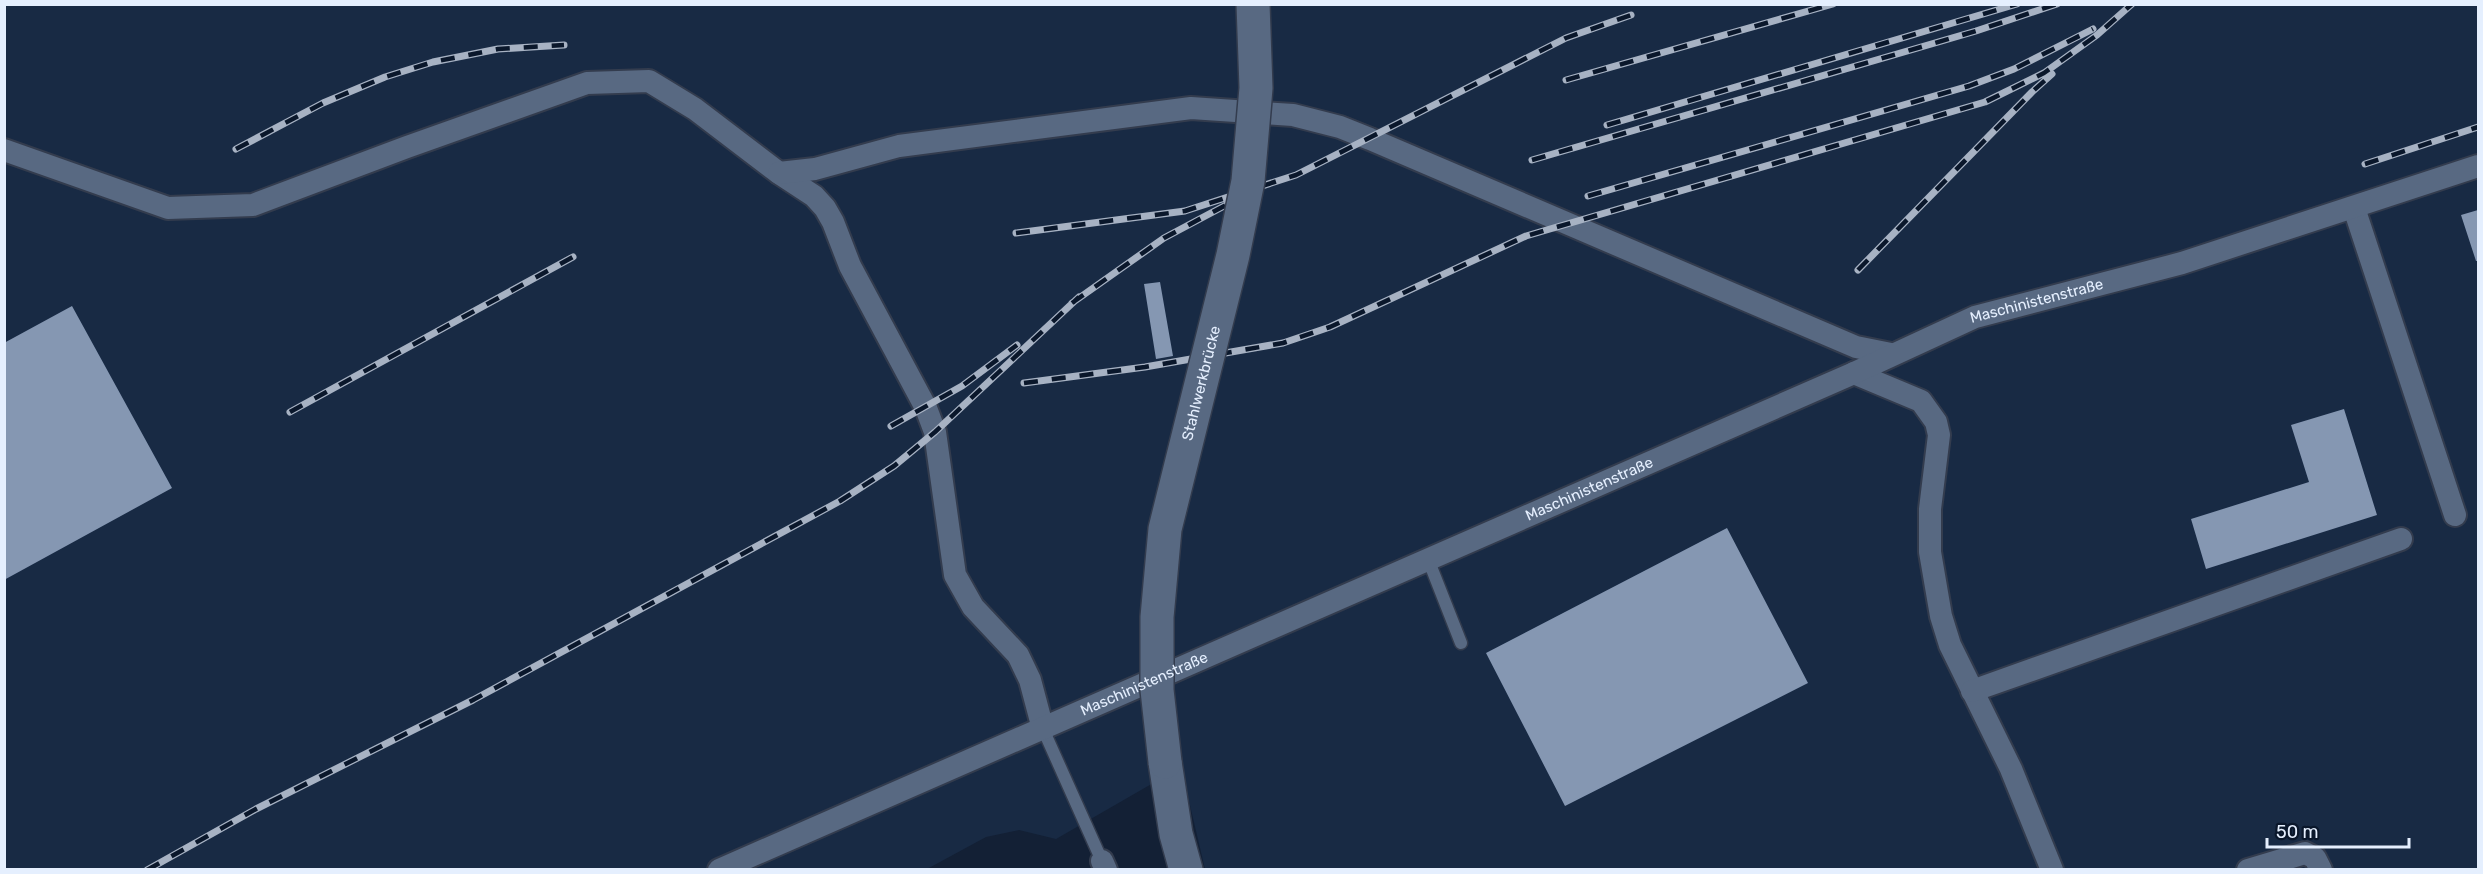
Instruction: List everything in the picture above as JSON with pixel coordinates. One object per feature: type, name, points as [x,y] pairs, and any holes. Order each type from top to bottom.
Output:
[{"type":"main road","name":"Stahlwerkbrücke","points":[[1186,870],[1176,834],[1165,762],[1157,690],[1157,617],[1164,529],[1233,255],[1248,181],[1256,87],[1254,4]]},
{"type":"street","points":[[4,150],[168,208],[253,205],[587,83],[648,81],[695,110],[779,173],[814,196],[825,208],[833,222],[850,266],[926,408],[935,432],[955,575],[973,607],[1018,656],[1030,680],[1042,729]]},
{"type":"street","points":[[779,173],[815,169],[899,146],[1191,108],[1293,115],[1340,127],[1857,347],[1891,354]]},
{"type":"street","name":"Maschinistenstraße","points":[[719,870],[1854,373],[1891,354],[1976,317],[2182,263],[2478,166]]},
{"type":"street","points":[[2354,208],[2455,515]]},
{"type":"street","points":[[1854,373],[1921,401],[1936,422],[1939,435],[1930,509],[1930,552],[1934,585],[1950,645],[2011,769],[2052,870]]},
{"type":"street","points":[[1972,691],[2401,539]]},
{"type":"street","points":[[2248,870],[2305,853],[2315,858],[2321,870]]},
{"type":"lane","points":[[1428,559],[1461,643]]},
{"type":"lane","points":[[1042,729],[1104,865]]},
{"type":"shaded area","points":[[5,5],[2478,5],[2478,869],[1205,869],[1181,767],[1056,839],[1019,830],[986,837],[927,869],[5,870]]},
{"type":"building","points":[[2478,210],[2478,261],[2476,261],[2461,215]]},
{"type":"building","points":[[1160,282],[1173,356],[1156,359],[1144,284]]},
{"type":"building","points":[[72,306],[172,488],[4,580],[4,343]]},
{"type":"building","points":[[2344,409],[2377,515],[2206,569],[2191,519],[2309,482],[2291,425]]},
{"type":"building","points":[[1727,528],[1808,683],[1565,806],[1486,653]]},
{"type":"railway","points":[[1566,80],[1833,4]]},
{"type":"railway","points":[[1607,125],[2017,4]]},
{"type":"railway","points":[[1532,160],[1976,31],[2057,4]]},
{"type":"railway","points":[[1024,383],[1145,367],[1283,343],[1330,327],[1526,236],[1985,102],[2044,73],[2097,35],[2132,4]]},
{"type":"railway","points":[[1016,233],[1185,211],[1296,175],[1566,38],[1631,15]]},
{"type":"railway","points":[[1588,196],[1969,86],[2014,69],[2093,29]]},
{"type":"railway","points":[[236,149],[323,103],[385,77],[433,62],[498,49],[564,45]]},
{"type":"railway","points":[[1858,270],[2052,74]]},
{"type":"railway","points":[[2365,164],[2478,127]]},
{"type":"railway","points":[[1072,303],[1164,238],[1226,205]]},
{"type":"railway","points":[[290,412],[573,257]]},
{"type":"railway","points":[[147,870],[256,809],[473,700],[840,501],[894,466],[935,432],[1079,297]]},
{"type":"railway","points":[[891,426],[962,386],[1017,345]]}]
